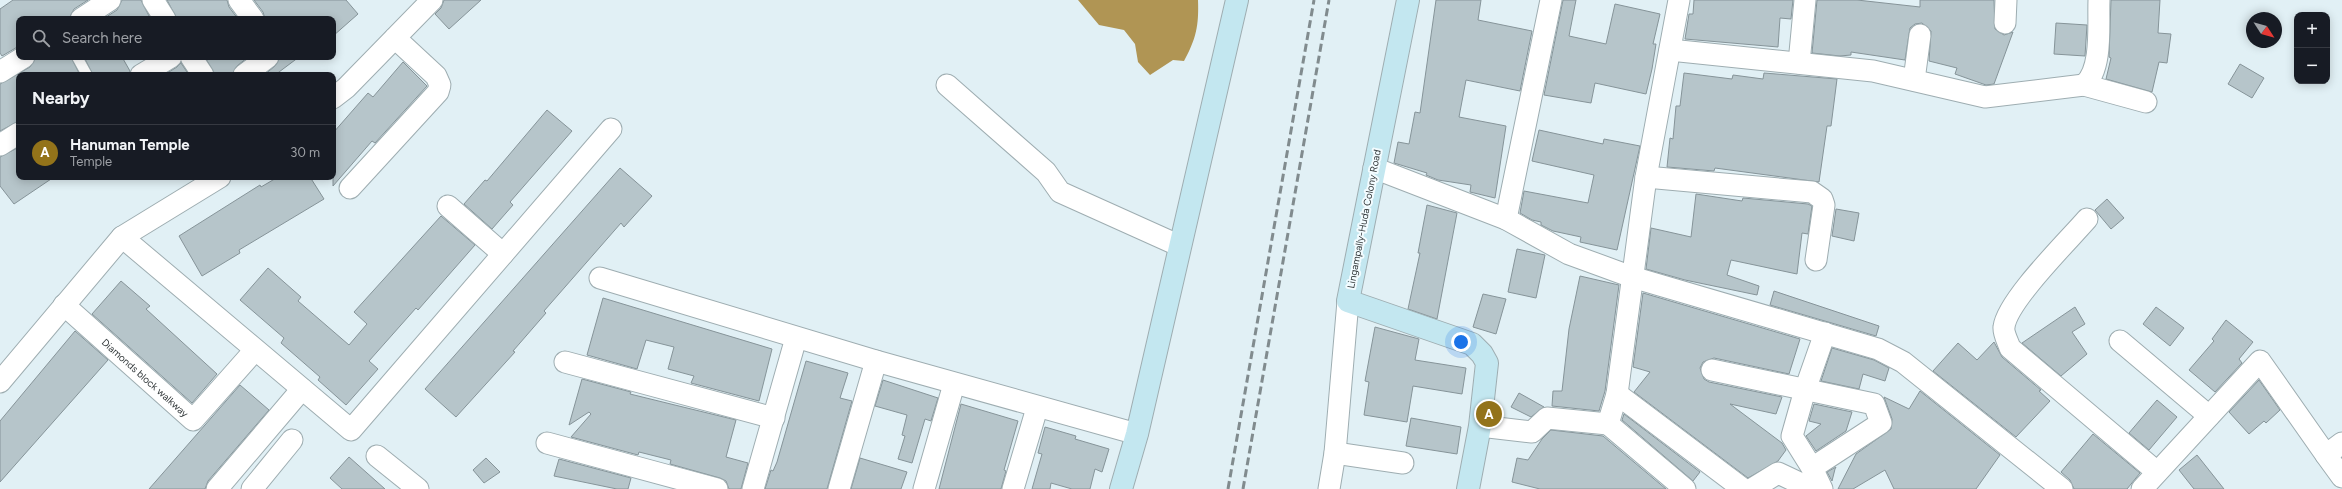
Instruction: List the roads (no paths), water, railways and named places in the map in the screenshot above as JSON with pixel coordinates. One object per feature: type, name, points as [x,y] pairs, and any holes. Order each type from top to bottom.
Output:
[{"type":"street","points":[[86,16],[110,0]]},
{"type":"street","points":[[152,0],[163,16]]},
{"type":"street","points":[[239,0],[251,16]]},
{"type":"street","points":[[336,95],[432,0]]},
{"type":"street","points":[[1121,489],[1137,434],[1237,0]]},
{"type":"street","name":"Lingampally-Huda Colony Road","points":[[1408,0],[1348,301],[1472,344],[1482,354],[1487,363],[1480,426],[1468,489]]},
{"type":"street","points":[[1506,219],[1551,0]]},
{"type":"street","points":[[1798,63],[1805,0]]},
{"type":"street","points":[[2005,23],[2006,0]]},
{"type":"street","points":[[2084,85],[2091,79],[2095,71],[2099,0]]},
{"type":"street","points":[[1608,424],[1617,394],[1646,177],[1670,50],[1674,1]]},
{"type":"street","points":[[1914,80],[1920,35]]},
{"type":"street","points":[[350,188],[438,92],[440,85],[436,76],[395,38]]},
{"type":"street","points":[[1670,50],[1873,71],[1985,97],[2084,85],[2146,102]]},
{"type":"street","points":[[0,72],[19,60]]},
{"type":"street","points":[[146,72],[166,60]]},
{"type":"street","points":[[193,60],[201,72]]},
{"type":"street","points":[[248,72],[264,60]]},
{"type":"street","points":[[947,85],[1046,172],[1060,192],[1180,246]]},
{"type":"street","points":[[122,237],[351,430],[611,130]]},
{"type":"street","points":[[0,145],[16,135]]},
{"type":"street","points":[[1374,168],[1506,219],[1569,254],[1632,277],[1878,349],[1903,362],[2062,489]]},
{"type":"street","points":[[1646,177],[1812,192],[1817,194],[1824,205],[1816,260]]},
{"type":"street","points":[[0,382],[122,237],[215,180]]},
{"type":"street","points":[[448,206],[503,254]]},
{"type":"street","points":[[2087,219],[2028,286],[2009,312],[2004,328],[2010,348],[2157,472]]},
{"type":"street","points":[[600,278],[796,338],[954,384],[1037,408],[1137,434]]},
{"type":"street","points":[[1329,489],[1335,453],[1348,301]]},
{"type":"street","name":"Diamonds block walkway","points":[[64,305],[194,420],[255,350]]},
{"type":"street","points":[[1822,489],[1812,468],[1792,436],[1805,390],[1825,333]]},
{"type":"street","points":[[753,489],[796,338]]},
{"type":"street","points":[[2120,341],[2209,416]]},
{"type":"street","points":[[839,489],[876,361]]},
{"type":"street","points":[[2142,489],[2260,361],[2334,449],[2342,477]]},
{"type":"street","points":[[565,362],[774,418]]},
{"type":"street","points":[[1712,370],[1874,404],[1881,423],[1812,468]]},
{"type":"street","points":[[924,489],[954,384]]},
{"type":"street","points":[[217,489],[302,389]]},
{"type":"street","points":[[1617,394],[1743,489]]},
{"type":"street","points":[[1013,489],[1037,408]]},
{"type":"street","points":[[1480,426],[1532,432],[1547,418],[1608,424],[1685,489]]},
{"type":"street","points":[[252,489],[292,440]]},
{"type":"street","points":[[547,443],[717,489]]},
{"type":"street","points":[[1335,453],[1403,463]]},
{"type":"street","points":[[377,456],[418,489]]},
{"type":"street","points":[[1752,489],[1778,473],[1812,489]]},
{"type":"lane","points":[[79,60],[85,72]]},
{"type":"railway","points":[[1228,489],[1314,0]]},
{"type":"railway","points":[[1243,489],[1329,0]]},
{"type":"place","name":"Hanuman Temple","points":[[1489,414]]}]
